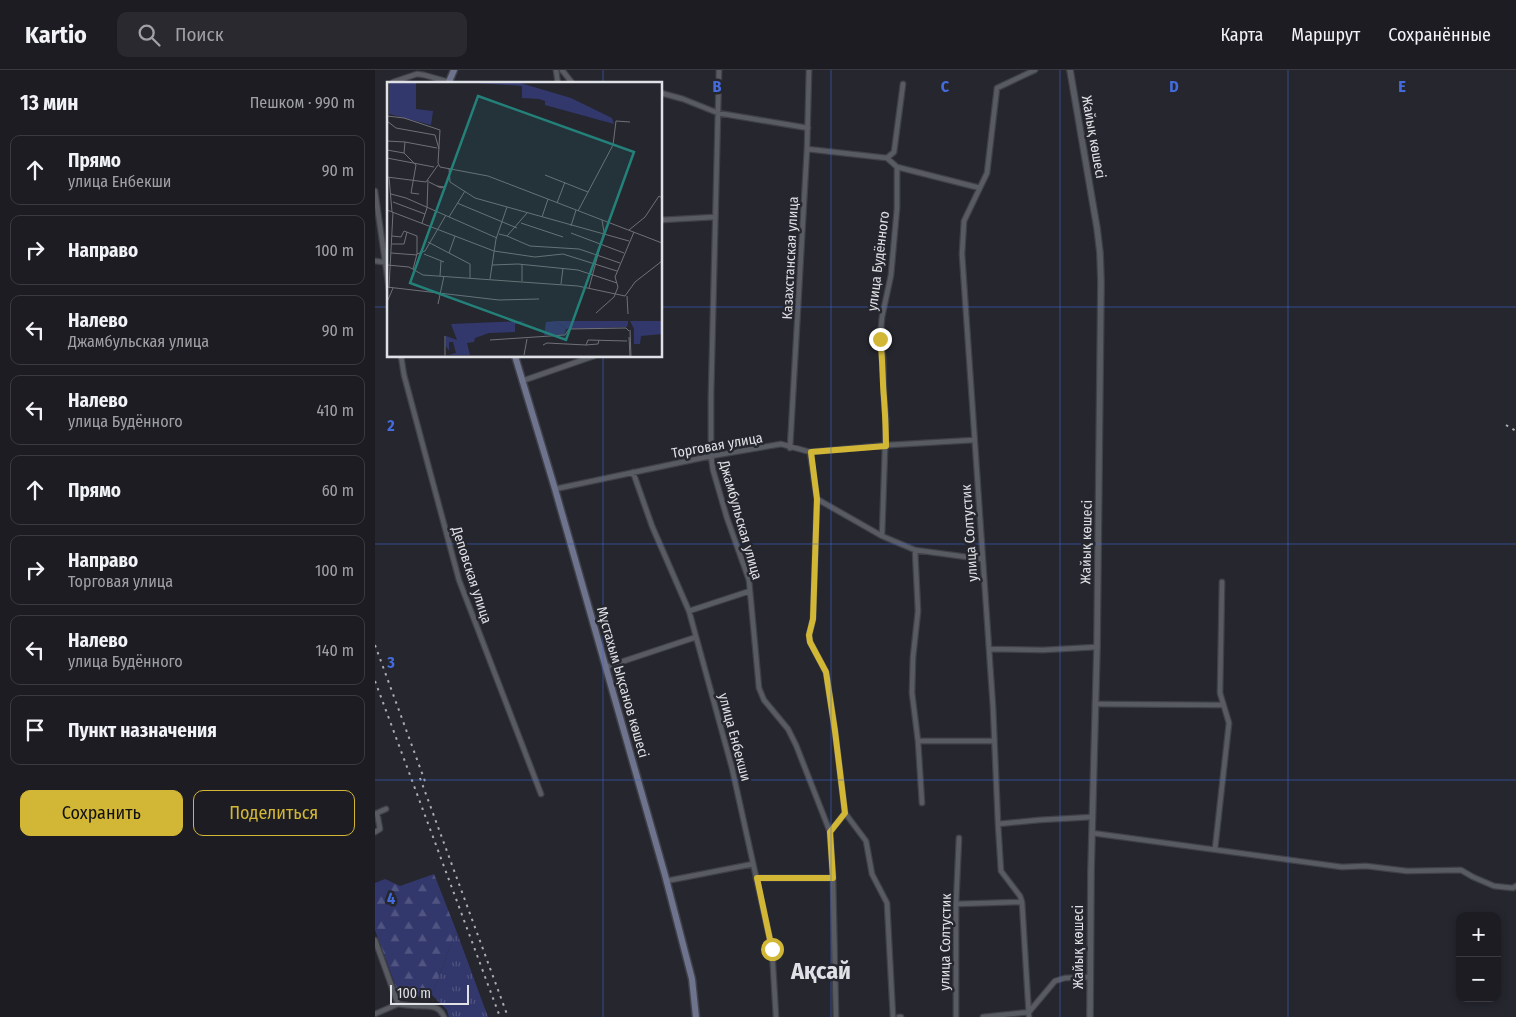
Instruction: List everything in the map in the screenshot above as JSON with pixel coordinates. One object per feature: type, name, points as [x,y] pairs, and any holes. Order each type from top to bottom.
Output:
[{"type":"main road","points":[[448,82],[453,70]]},
{"type":"main road","name":"Мұстахым Ықсанов көшесі","points":[[516,358],[555,489],[666,881],[692,979],[696,1017]]},
{"type":"street","points":[[561,70],[572,82]]},
{"type":"street","points":[[567,76],[570,70]]},
{"type":"street","name":"Джамбульская улица","points":[[719,70],[711,456],[713,470],[727,518],[749,580],[759,688],[764,700],[788,729],[796,745],[830,832],[833,878],[836,1017]]},
{"type":"street","name":"Казахстанская улица","points":[[790,448],[807,149],[809,70]]},
{"type":"street","name":"улица Солтустик","points":[[1029,1014],[1022,902],[1020,896],[1001,871],[989,649],[962,254],[964,221],[987,173],[997,88],[1035,70]]},
{"type":"street","name":"Жайық көшесі","points":[[1070,70],[1097,228],[1101,292],[1090,1017]]},
{"type":"street","points":[[393,82],[417,74],[445,82]]},
{"type":"street","points":[[887,158],[894,152],[903,84]]},
{"type":"street","points":[[663,94],[683,99],[718,113],[808,128]]},
{"type":"street","points":[[807,149],[887,158],[897,167],[980,188]]},
{"type":"street","name":"улица Будённого","points":[[882,536],[886,419],[883,357],[880,339],[882,317],[891,275],[897,208],[897,167]]},
{"type":"street","points":[[375,191],[386,263],[375,261]]},
{"type":"street","points":[[663,220],[715,217]]},
{"type":"street","name":"Деповская улица","points":[[401,358],[404,375],[459,580],[541,794]]},
{"type":"street","points":[[522,381],[588,358]]},
{"type":"street","name":"Торговая улица","points":[[555,489],[711,456],[781,444],[790,448],[811,452],[974,440]]},
{"type":"street","points":[[811,452],[817,499],[813,619],[809,635],[810,642],[826,672],[845,813],[866,841],[873,874],[887,903],[893,1017]]},
{"type":"street","name":"улица Енбекши","points":[[633,472],[652,526],[689,611],[732,768],[772,949],[776,1017]]},
{"type":"street","points":[[817,499],[882,536],[915,550],[982,559]]},
{"type":"street","points":[[915,550],[918,611],[913,657],[912,692],[918,741],[922,803]]},
{"type":"street","points":[[1215,849],[1229,723],[1220,694],[1222,582]]},
{"type":"street","points":[[689,611],[749,591]]},
{"type":"street","points":[[605,668],[696,637]]},
{"type":"street","points":[[989,649],[1097,648]]},
{"type":"street","points":[[1095,704],[1223,705]]},
{"type":"street","points":[[918,741],[994,741]]},
{"type":"street","points":[[375,832],[380,829],[377,813],[386,809]]},
{"type":"street","points":[[830,832],[845,813]]},
{"type":"street","points":[[998,824],[1092,817]]},
{"type":"street","points":[[1092,833],[1342,866],[1366,866],[1407,871],[1461,870],[1494,886],[1513,888],[1516,886]]},
{"type":"street","name":"улица Солтустик","points":[[956,1017],[956,904],[959,838]]},
{"type":"street","points":[[666,881],[753,864]]},
{"type":"street","points":[[757,878],[833,878]]},
{"type":"street","points":[[956,904],[1022,902]]},
{"type":"street","points":[[375,940],[398,1004]]},
{"type":"street","points":[[983,1017],[1029,1014],[1055,982],[1065,978],[1090,977]]},
{"type":"street","points":[[375,1014],[398,1004],[435,1006],[444,1017]]},
{"type":"green space","points":[[434,874],[456,930],[432,995],[400,998],[375,930],[375,883],[385,879],[400,886]]},
{"type":"green space","points":[[456,930],[488,1017],[449,1017],[447,1010],[432,995]]},
{"type":"railway","points":[[1506,425],[1516,431]]},
{"type":"railway","points":[[375,645],[426,784]]},
{"type":"railway","points":[[375,681],[500,1017]]},
{"type":"railway","points":[[420,778],[508,1017]]},
{"type":"district","name":"Ақсай","points":[[821,971]]},
{"type":"route","points":[[772,949],[757,878],[833,878],[830,832],[845,813],[826,672],[810,642],[809,635],[813,619],[817,499],[811,452],[886,446],[883,357],[880,339]]}]
